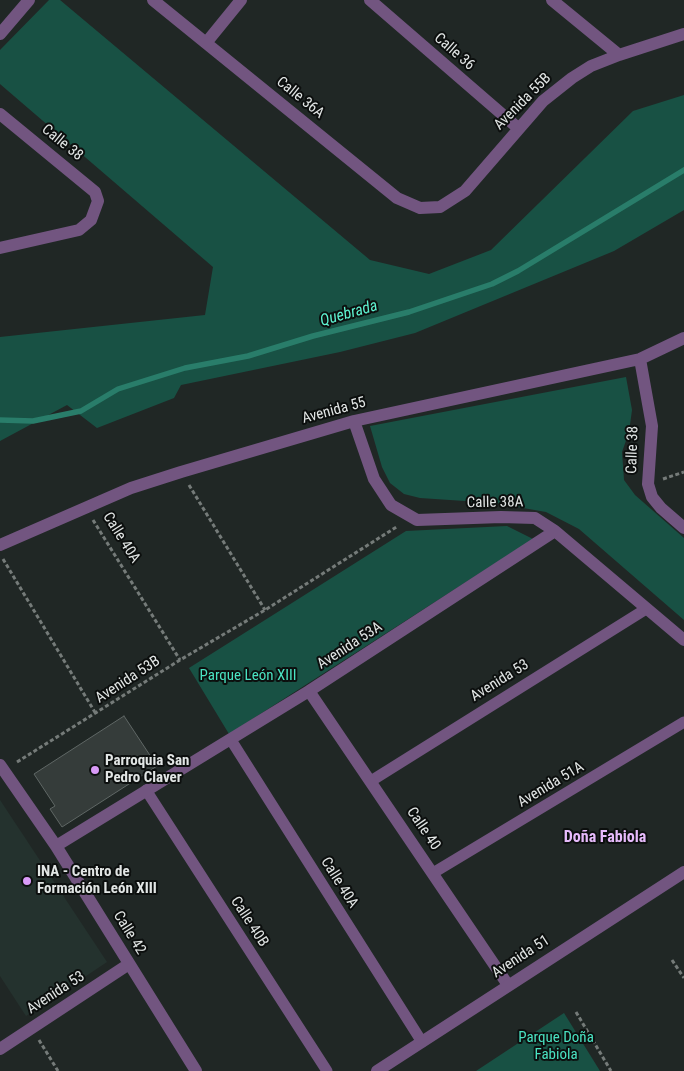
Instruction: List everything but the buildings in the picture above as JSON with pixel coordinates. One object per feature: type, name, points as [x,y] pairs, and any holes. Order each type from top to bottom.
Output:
[{"type":"street","points":[[0,34],[29,0]]},
{"type":"street","name":"Calle 36A","points":[[153,0],[397,198],[408,204],[431,209]]},
{"type":"street","points":[[206,43],[241,0]]},
{"type":"street","name":"Calle 36","points":[[370,0],[518,128]]},
{"type":"street","points":[[552,0],[620,55]]},
{"type":"street","name":"Avenida 55B","points":[[431,209],[448,203],[464,191],[518,128],[557,88],[591,66],[684,34]]},
{"type":"street","name":"Calle 38","points":[[0,114],[94,192],[98,201],[91,220],[79,230],[0,248]]},
{"type":"street","name":"Avenida 55","points":[[0,545],[131,488],[181,472],[354,421],[640,359],[684,338]]},
{"type":"street","name":"Calle 38","points":[[640,359],[652,426],[648,484],[652,497],[661,508],[684,528]]},
{"type":"street","name":"Calle 38A","points":[[354,421],[374,479],[391,505],[417,520],[434,521],[501,517],[536,518],[555,531],[684,640]]},
{"type":"street","name":"Avenida 53A","points":[[56,846],[309,691],[555,531]]},
{"type":"street","name":"Calle 40","points":[[309,691],[508,985]]},
{"type":"street","name":"Calle 42","points":[[2,767],[56,846],[196,1071]]},
{"type":"street","name":"Avenida 51","points":[[376,1071],[684,872]]},
{"type":"street","name":"Avenida 53","points":[[0,1049],[129,964]]},
{"type":"lane","name":"Avenida 53","points":[[371,781],[646,609]]},
{"type":"lane","name":"Avenida 51A","points":[[434,874],[684,722]]},
{"type":"lane","name":"Calle 40A","points":[[231,740],[422,1042]]},
{"type":"lane","name":"Calle 40B","points":[[146,790],[327,1071]]},
{"type":"path","points":[[181,472],[265,610]]},
{"type":"path","name":"Calle 40A","points":[[84,507],[180,660]]},
{"type":"path","name":"Avenida 53B","points":[[2,767],[96,714],[180,660],[265,610],[412,518]]},
{"type":"path","points":[[0,554],[96,714]]},
{"type":"path","points":[[672,960],[684,978]]},
{"type":"path","points":[[576,1012],[611,1071]]},
{"type":"path","points":[[32,1029],[58,1071]]},
{"type":"shaded area","name":"INA - Centro de Formación León XIII","points":[[0,800],[107,962],[26,1016],[0,976]]},
{"type":"green space","points":[[49,0],[60,0],[370,260],[429,274],[491,250],[633,111],[684,95],[684,210],[614,251],[415,333],[340,352],[181,385],[174,398],[97,428],[67,405],[0,441],[0,337],[205,315],[213,267],[0,84],[0,50]]},
{"type":"green space","points":[[626,377],[632,410],[629,432],[622,452],[624,480],[635,495],[684,538],[684,620],[579,529],[546,512],[495,503],[420,498],[404,494],[390,483],[382,467],[370,426]]},
{"type":"green space","name":"Parque León XIII","points":[[507,526],[533,539],[229,734],[189,668],[406,531]]},
{"type":"green space","name":"Parque Doña Fabiola","points":[[564,1013],[600,1071],[476,1071]]},
{"type":"waterway","name":"Quebrada","points":[[0,420],[33,421],[81,411],[118,389],[185,368],[248,356],[313,336],[409,312],[492,284],[518,271],[684,170]]},
{"type":"place","name":"Parroquia San Pedro Claver","points":[[95,770]]},
{"type":"place","name":"INA - Centro de Formación León XIII","points":[[27,881]]},
{"type":"district","name":"Doña Fabiola","points":[[605,838]]}]
